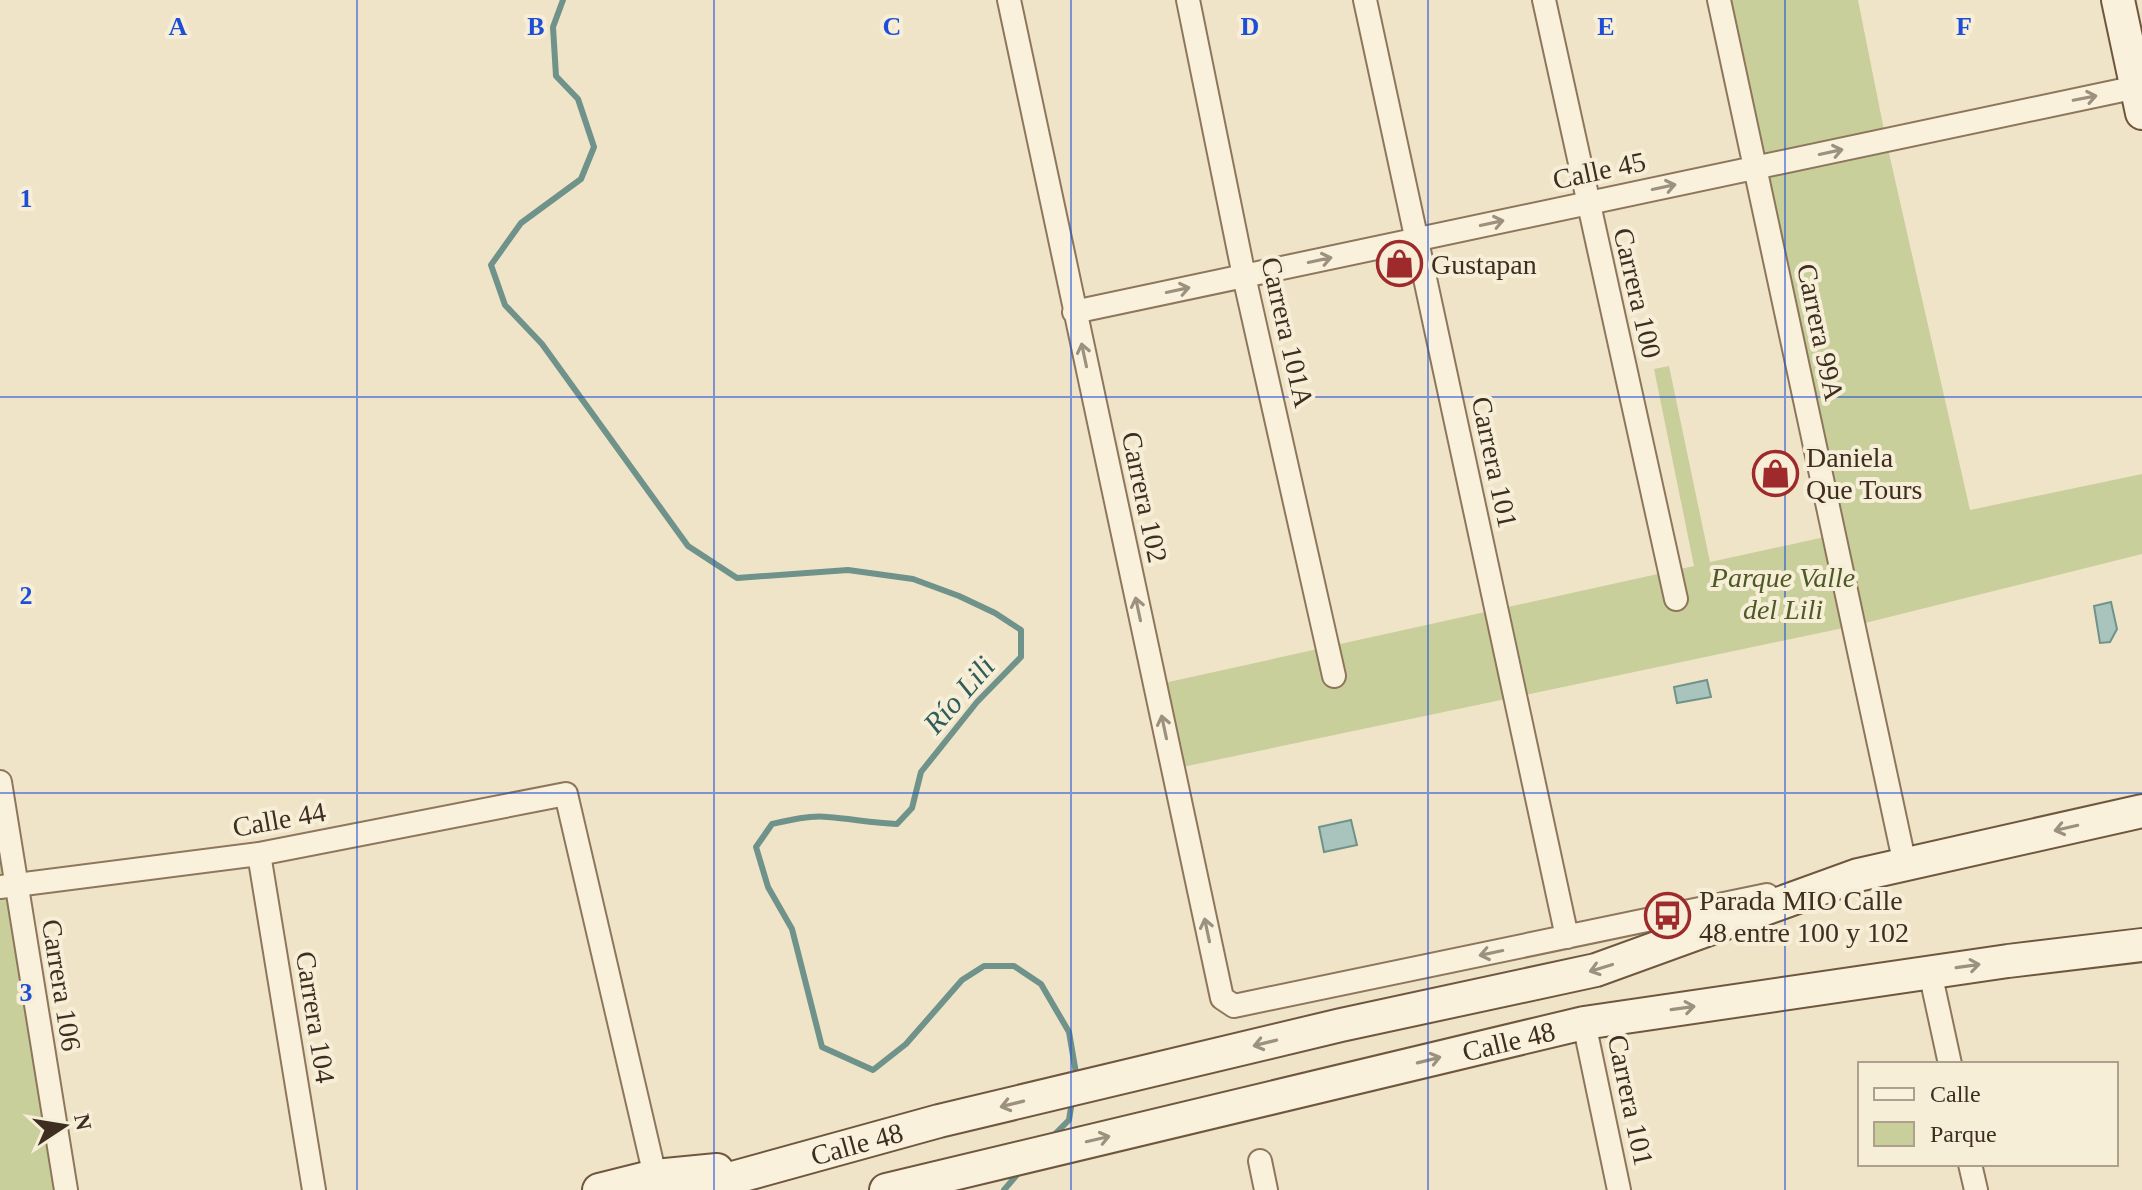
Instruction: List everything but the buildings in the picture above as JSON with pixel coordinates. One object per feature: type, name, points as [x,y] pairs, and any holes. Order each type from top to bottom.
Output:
[{"type":"main road","points":[[2118,0],[2139,100]]},
{"type":"main road","name":"Calle 48","points":[[689,1190],[939,1121],[1341,1025],[1596,970],[1858,875],[2142,811]]},
{"type":"main road","name":"Calle 48","points":[[886,1190],[1584,1023],[1930,972],[2142,945]]},
{"type":"main road","points":[[599,1190],[655,1176],[787,1163]]},
{"type":"street","name":"Carrera 102","points":[[1009,0],[1222,998],[1228,1004]]},
{"type":"street","name":"Carrera 101A","points":[[1188,0],[1244,276],[1334,676]]},
{"type":"street","name":"Carrera 101","points":[[1365,0],[1567,937]]},
{"type":"street","name":"Carrera 100","points":[[1544,0],[1676,599]]},
{"type":"street","name":"Carrera 99A","points":[[1719,0],[1905,865]]},
{"type":"street","name":"Calle 45","points":[[1074,312],[1755,168],[2139,100]]},
{"type":"street","name":"Carrera 106","points":[[0,782],[8,886],[66,1190]]},
{"type":"street","name":"Calle 44","points":[[8,886],[259,854],[566,794],[655,1176]]},
{"type":"street","name":"Carrera 104","points":[[259,854],[314,1190]]},
{"type":"street","name":"Calle 48","points":[[1228,1004],[1234,1006],[1858,875]]},
{"type":"street","points":[[1930,972],[1950,1062]]},
{"type":"street","name":"Carrera 101","points":[[1584,1023],[1619,1190]]},
{"type":"street","points":[[1260,1161],[1266,1190]]},
{"type":"street","points":[[1970,1166],[1976,1190]]},
{"type":"green space","name":"Parque Valle del Lili","points":[[1719,0],[1858,0],[1886,140],[1970,510],[2142,474],[2142,554],[1853,626],[1173,769],[1155,685],[1694,566],[1654,369],[1669,366],[1710,562],[1834,535]]},
{"type":"green space","points":[[0,782],[66,1190],[0,1190]]},
{"type":"water","points":[[2111,602],[2117,629],[2110,642],[2100,643],[2094,606]]},
{"type":"water","points":[[1707,680],[1711,697],[1677,703],[1674,687]]},
{"type":"water","points":[[1351,820],[1357,845],[1324,852],[1319,827]]},
{"type":"waterway","name":"Río Lili","points":[[563,0],[553,27],[556,76],[578,99],[594,147],[581,179],[521,223],[491,265],[505,305],[542,344],[688,546],[737,578],[848,570],[913,579],[959,596],[995,613],[1021,630],[1021,657],[977,702],[921,772],[912,808],[897,824],[800,818],[772,824],[756,847],[768,887],[792,929],[822,1047],[873,1070],[906,1044],[962,980],[984,966],[1014,966],[1041,984],[1069,1032],[1077,1079]]},
{"type":"waterway","name":"Río Lili","points":[[1050,1139],[1069,1120],[1072,1101]]},
{"type":"waterway","name":"Río Lili","points":[[1004,1190],[1021,1170]]},
{"type":"place","name":"Gustapan","points":[[1400,264]]},
{"type":"place","name":"Daniela Que Tours","points":[[1775,473]]},
{"type":"place","name":"Parada MIO Calle 48 entre 100 y 102","points":[[1668,916]]}]
